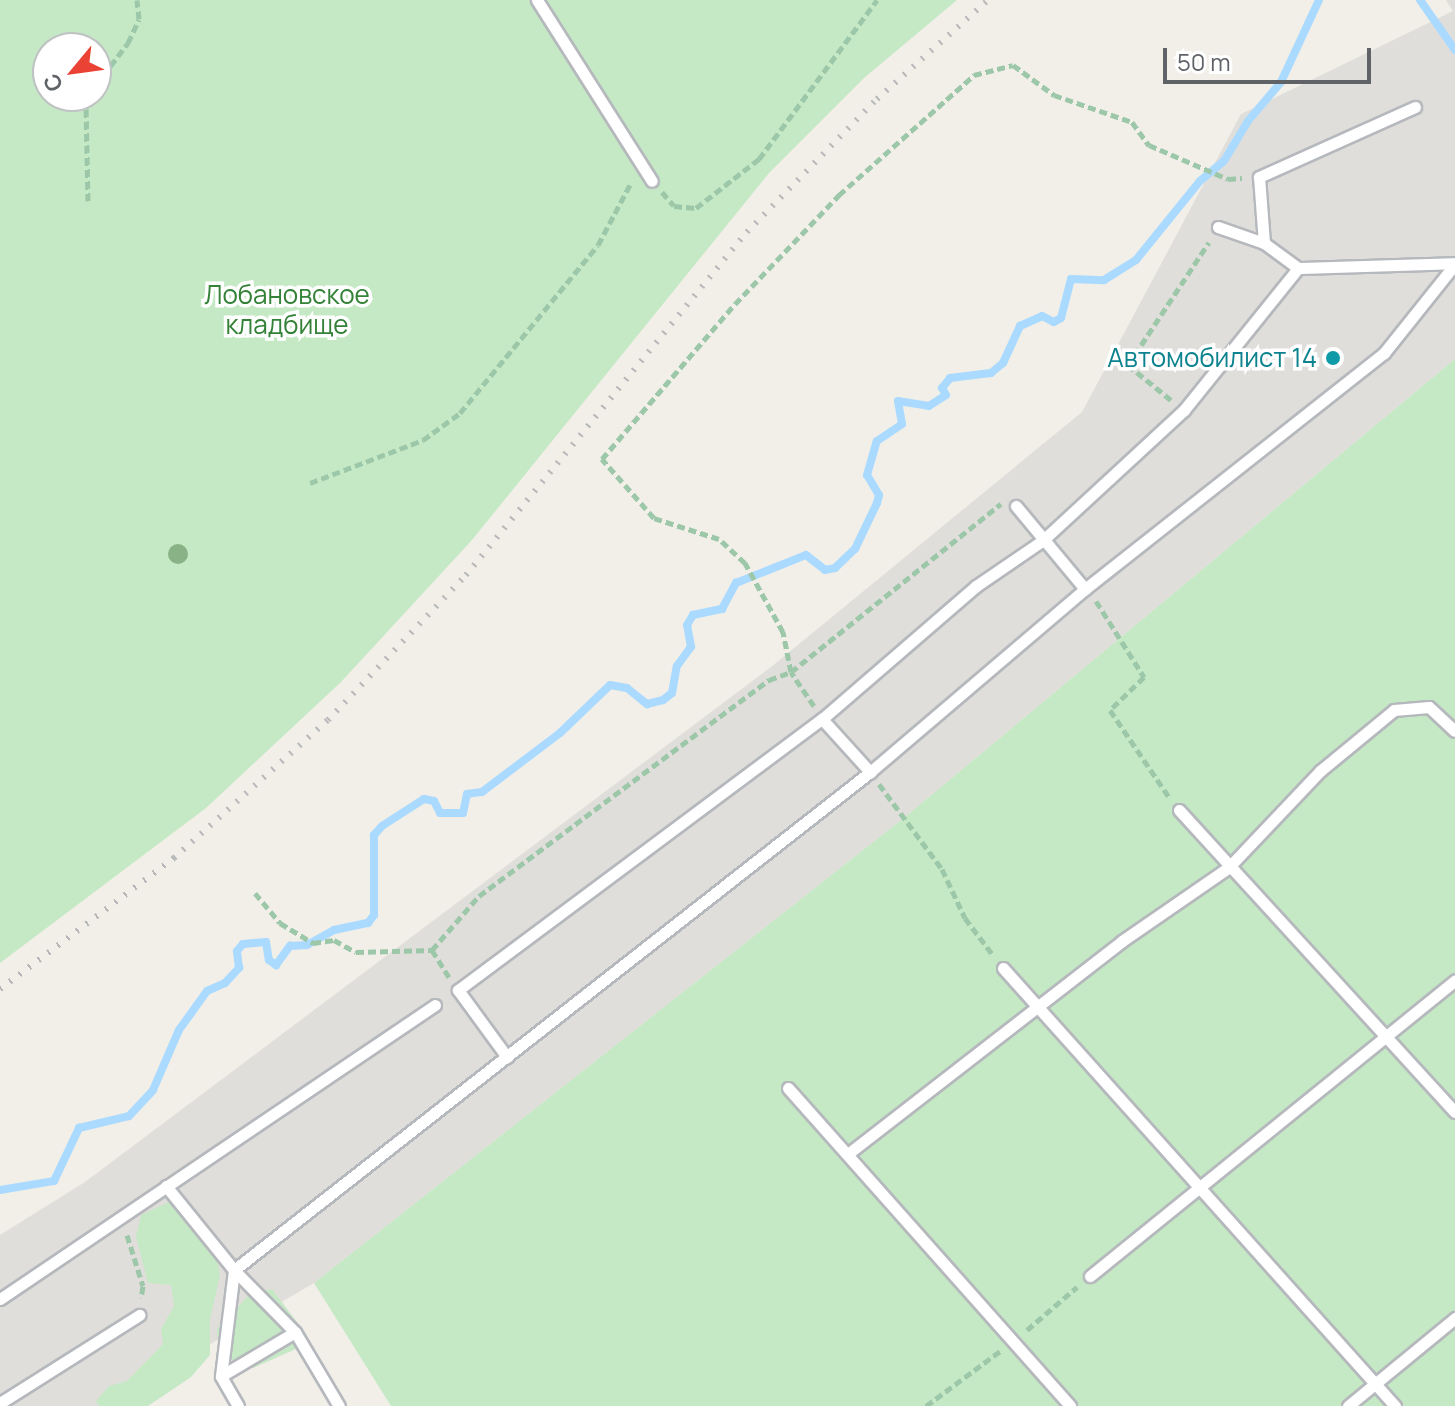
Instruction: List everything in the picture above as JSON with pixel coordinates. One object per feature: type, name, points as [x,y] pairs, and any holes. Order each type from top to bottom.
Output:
[{"type":"lane","points":[[537,0],[652,181]]},
{"type":"lane","points":[[1264,243],[1259,177],[1415,107]]},
{"type":"lane","points":[[1218,227],[1264,243],[1298,268],[1455,264]]},
{"type":"lane","points":[[238,1406],[221,1376],[234,1270],[870,772],[1085,589],[1384,353],[1455,264]]},
{"type":"lane","points":[[507,1057],[458,990],[822,719],[976,586],[1042,541],[1184,410],[1298,268]]},
{"type":"lane","points":[[1016,506],[1085,589]]},
{"type":"lane","points":[[849,1153],[1035,1007],[1228,868],[1320,771],[1394,710],[1429,707],[1455,731]]},
{"type":"lane","points":[[822,719],[870,772]]},
{"type":"lane","points":[[1179,810],[1228,868],[1455,1112]]},
{"type":"lane","points":[[1003,968],[1395,1406]]},
{"type":"lane","points":[[1090,1276],[1196,1186],[1387,1038],[1455,980]]},
{"type":"lane","points":[[0,1299],[435,1005]]},
{"type":"lane","points":[[788,1088],[849,1153],[1070,1406]]},
{"type":"lane","points":[[166,1186],[234,1270],[295,1332],[339,1406]]},
{"type":"lane","points":[[0,1403],[139,1315]]},
{"type":"lane","points":[[1348,1406],[1455,1318]]},
{"type":"lane","points":[[221,1376],[295,1332]]},
{"type":"path","points":[[112,64],[128,43],[139,19],[137,0]]},
{"type":"path","points":[[652,181],[674,206],[696,208],[743,173],[759,159],[877,0]]},
{"type":"path","points":[[822,719],[791,672],[783,632],[745,563],[719,539],[654,518],[602,459],[735,304],[839,195],[974,75],[1013,65],[1054,95],[1132,122],[1149,145],[1228,179],[1259,177]]},
{"type":"path","points":[[86,112],[88,201]]},
{"type":"path","points":[[310,483],[423,440],[460,413],[598,245],[641,162]]},
{"type":"path","points":[[1184,410],[1128,365],[1218,227]]},
{"type":"path","points":[[255,893],[280,923],[313,943],[334,940],[356,952],[432,950],[479,896],[769,680],[791,672],[995,504],[1016,506]]},
{"type":"path","points":[[1085,589],[1114,622],[1144,677],[1110,710],[1179,810]]},
{"type":"path","points":[[870,772],[942,869],[965,918],[1003,968]]},
{"type":"path","points":[[432,950],[458,990]]},
{"type":"path","points":[[121,1218],[143,1286],[139,1315]]},
{"type":"path","points":[[926,1406],[1013,1341],[1090,1276]]},
{"type":"shaded area","points":[[1446,0],[1455,0],[1455,359],[905,817],[314,1283],[105,1406],[0,1406],[0,1235],[85,1182],[771,667],[1082,412],[1241,114],[1453,11]]},
{"type":"green space","name":"Лобановское кладбище","points":[[0,0],[957,0],[864,78],[769,173],[472,540],[341,682],[206,808],[0,963]]},
{"type":"green space","points":[[1455,359],[1455,1406],[391,1406],[314,1283],[905,817]]},
{"type":"green space","points":[[171,1201],[216,1254],[220,1275],[210,1320],[210,1355],[191,1377],[148,1406],[99,1406],[96,1401],[109,1386],[127,1381],[163,1344],[161,1329],[174,1306],[171,1285],[148,1283],[136,1237],[141,1215]]},
{"type":"green space","points":[[272,1289],[299,1325],[298,1348],[253,1368],[219,1355],[217,1329],[250,1294]]},
{"type":"waterway","points":[[0,1190],[54,1181],[79,1128],[129,1116],[153,1090],[179,1030],[207,991],[225,983],[239,968],[237,951],[243,944],[266,942],[269,960],[276,965],[290,946],[307,945],[334,930],[368,923],[374,915],[374,835],[382,826],[424,799],[434,801],[440,813],[463,813],[467,794],[482,792],[560,733],[610,685],[627,688],[647,704],[663,700],[672,693],[677,666],[691,647],[687,625],[693,615],[722,609],[736,583],[806,555],[825,570],[835,568],[855,549],[877,503],[879,495],[867,475],[877,441],[902,424],[898,401],[929,406],[946,395],[942,388],[950,378],[991,373],[1003,363],[1020,326],[1042,316],[1054,322],[1061,318],[1071,279],[1104,280],[1136,260],[1200,181],[1224,161],[1248,121],[1281,82],[1319,0]]},
{"type":"waterway","points":[[1420,0],[1455,50]]},
{"type":"railway","points":[[0,989],[174,858],[328,720],[466,575],[747,232],[877,99],[988,0]]},
{"type":"place","name":"Автомобилист 14","points":[[1333,358]]}]
